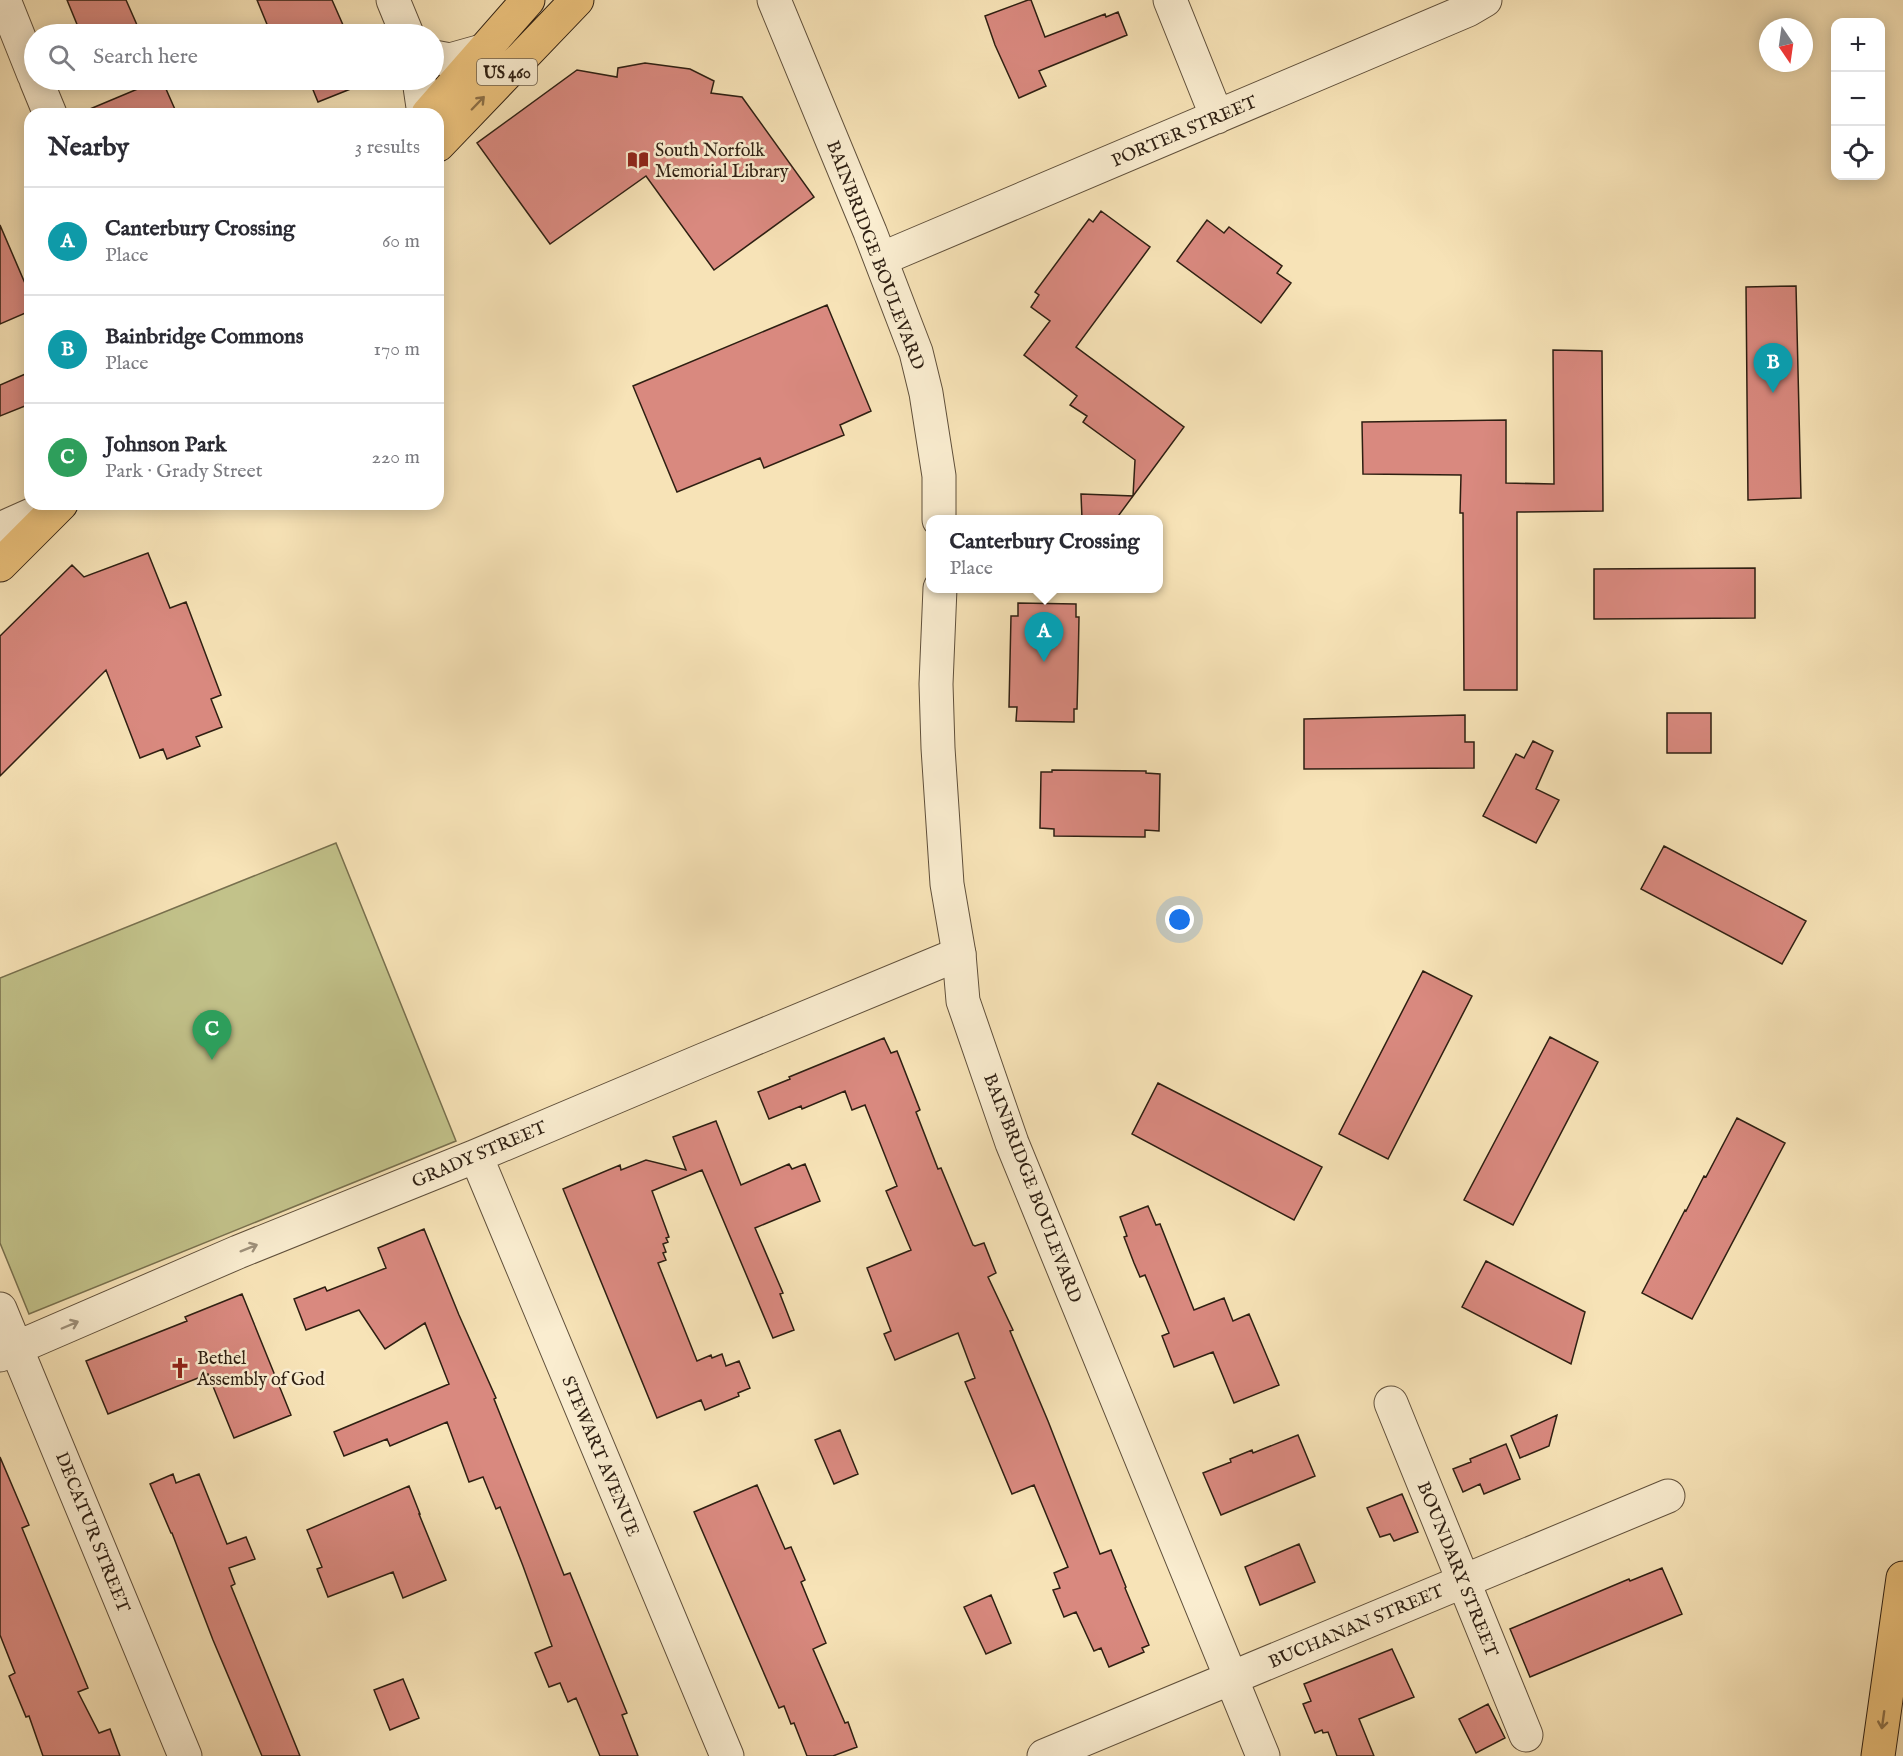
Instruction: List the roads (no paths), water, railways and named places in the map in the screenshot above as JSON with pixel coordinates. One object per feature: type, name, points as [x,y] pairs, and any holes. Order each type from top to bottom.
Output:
[{"type":"main road","name":"US 460","points":[[431,108],[528,0]]},
{"type":"main road","name":"US 460","points":[[444,139],[577,0]]},
{"type":"main road","points":[[0,565],[55,510]]},
{"type":"main road","points":[[1878,1756],[1903,1578]]},
{"type":"street","points":[[4,0],[24,50]]},
{"type":"street","points":[[393,0],[403,24]]},
{"type":"street","name":"BAINBRIDGE BOULEVARD","points":[[774,0],[881,259],[916,352],[926,393],[939,476],[939,515]]},
{"type":"street","points":[[1170,0],[1217,117]]},
{"type":"street","name":"PORTER STREET","points":[[881,259],[1468,10],[1485,0]]},
{"type":"street","points":[[444,59],[450,60],[482,51]]},
{"type":"street","points":[[40,90],[48,108]]},
{"type":"street","points":[[422,90],[425,108]]},
{"type":"street","points":[[0,529],[43,510]]},
{"type":"street","name":"BAINBRIDGE BOULEVARD","points":[[940,593],[936,684],[938,748],[947,884],[959,954],[963,1001],[1012,1143],[1263,1756]]},
{"type":"street","name":"GRADY STREET","points":[[8,1352],[238,1252],[476,1156],[959,954]]},
{"type":"street","name":"STEWART AVENUE","points":[[476,1156],[727,1756]]},
{"type":"street","name":"DECATUR STREET","points":[[0,1309],[8,1352],[185,1756]]},
{"type":"street","name":"BOUNDARY STREET","points":[[1391,1403],[1526,1735]]},
{"type":"street","name":"BUCHANAN STREET","points":[[1044,1756],[1668,1496]]},
{"type":"place","name":"South Norfolk Memorial Library","points":[[638,160]]},
{"type":"place","name":"Bainbridge Commons","points":[[1773,393]]},
{"type":"place","name":"Canterbury Crossing","points":[[1044,662]]},
{"type":"place","name":"Johnson Park","points":[[212,1060]]},
{"type":"place","name":"Bethel Assembly of God","points":[[180,1368]]}]
